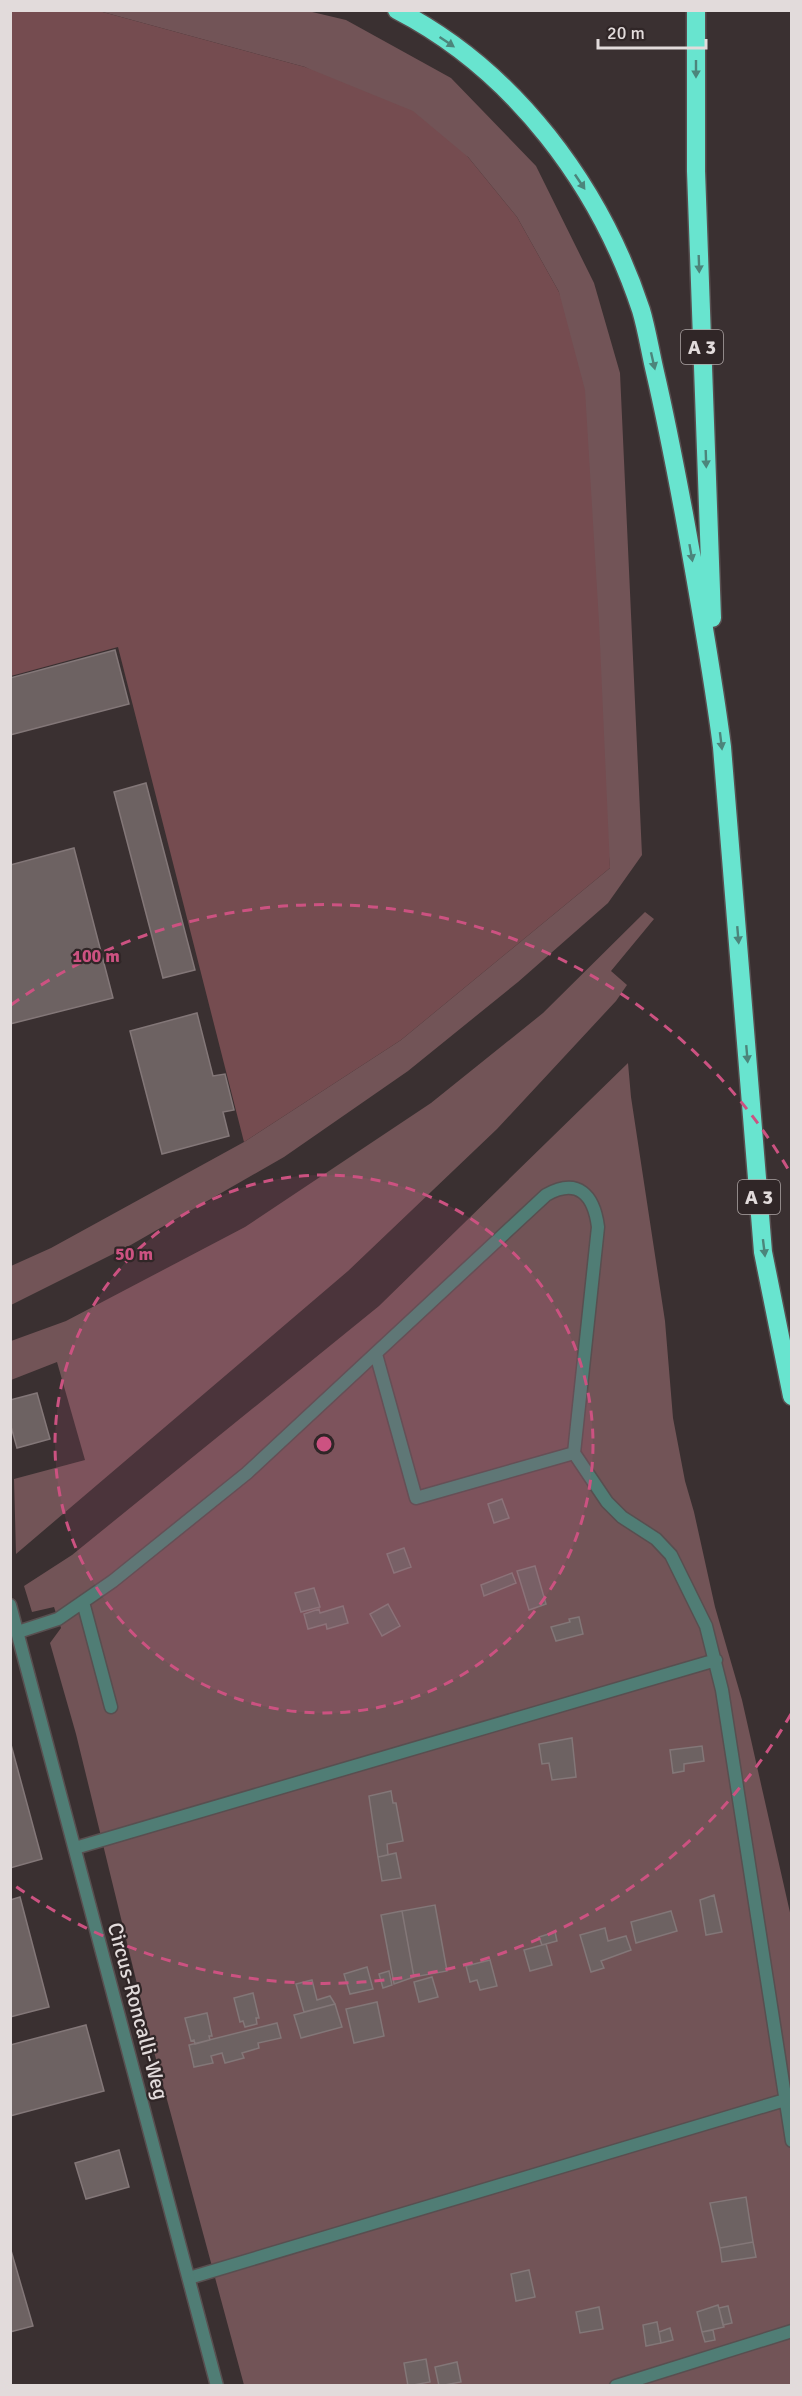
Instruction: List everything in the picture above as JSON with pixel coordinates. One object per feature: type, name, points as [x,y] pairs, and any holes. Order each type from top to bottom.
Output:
[{"type":"highway","points":[[397,10],[464,54],[513,96],[556,145],[592,199],[619,255],[641,311],[666,420],[714,682]]},
{"type":"highway","name":"A 3","points":[[696,10],[696,183],[714,682],[723,759],[764,1252],[792,1396]]},
{"type":"street","points":[[18,1632],[58,1619],[83,1602],[113,1581],[247,1473],[546,1195],[556,1190],[570,1188],[582,1191],[592,1200],[598,1227],[574,1453],[607,1502],[622,1516],[656,1539],[671,1555],[706,1626],[722,1690],[792,2141]]},
{"type":"street","points":[[376,1354],[416,1498],[574,1453]]},
{"type":"street","points":[[83,1602],[111,1707]]},
{"type":"street","name":"Circus-Roncalli-Weg","points":[[10,1605],[189,2278],[215,2385]]},
{"type":"street","points":[[75,1848],[716,1659]]},
{"type":"street","points":[[189,2278],[785,2100]]},
{"type":"street","points":[[616,2385],[792,2331]]},
{"type":"shaded area","points":[[11,10],[99,11],[305,67],[413,111],[468,157],[517,217],[559,292],[585,390],[599,622],[610,868],[401,1040],[244,1142],[118,647],[11,676]]},
{"type":"shaded area","points":[[99,11],[308,11],[346,20],[451,78],[536,166],[594,283],[620,373],[642,855],[608,903],[518,982],[408,1071],[284,1157],[129,1246],[11,1305],[11,1266],[51,1248],[244,1142],[401,1040],[610,868],[559,292],[517,217],[468,157],[305,67]]},
{"type":"shaded area","points":[[645,912],[654,919],[611,971],[627,985],[616,1001],[497,1129],[348,1271],[16,1554],[14,1479],[85,1460],[57,1362],[11,1380],[11,1341],[66,1321],[245,1227],[431,1103],[543,1013]]},
{"type":"shaded area","points":[[628,1063],[631,1097],[665,1321],[673,1418],[685,1481],[715,1607],[742,1700],[791,1917],[791,2385],[244,2385],[149,2033],[76,1734],[50,1643],[61,1628],[54,1607],[32,1612],[24,1586],[72,1555],[379,1306]]},
{"type":"building","points":[[115,650],[129,704],[10,735],[10,678]]},
{"type":"building","points":[[146,783],[195,970],[163,978],[114,792]]},
{"type":"building","points":[[74,848],[113,998],[10,1024],[10,865]]},
{"type":"building","points":[[197,1013],[213,1076],[225,1074],[234,1110],[223,1112],[229,1136],[162,1154],[130,1031]]},
{"type":"building","points":[[37,1393],[50,1439],[17,1448],[10,1423],[10,1400]]},
{"type":"building","points":[[502,1499],[509,1518],[494,1523],[488,1504]]},
{"type":"building","points":[[404,1548],[411,1567],[394,1573],[387,1554]]},
{"type":"building","points":[[535,1566],[546,1604],[529,1610],[517,1571]]},
{"type":"building","points":[[512,1573],[516,1583],[484,1596],[481,1585]]},
{"type":"building","points":[[314,1588],[320,1607],[301,1612],[295,1593]]},
{"type":"building","points":[[388,1604],[400,1626],[382,1636],[370,1614]]},
{"type":"building","points":[[343,1606],[348,1623],[327,1629],[326,1624],[308,1629],[304,1614],[319,1609],[320,1613]]},
{"type":"building","points":[[579,1617],[583,1634],[556,1641],[551,1627]]},
{"type":"building","points":[[572,1738],[576,1777],[552,1780],[549,1763],[542,1764],[539,1744]]},
{"type":"building","points":[[10,1741],[42,1859],[10,1868]]},
{"type":"building","points":[[702,1746],[704,1761],[684,1764],[684,1771],[673,1773],[670,1750]]},
{"type":"building","points":[[391,1791],[393,1803],[396,1803],[403,1841],[387,1844],[388,1855],[378,1857],[369,1796]]},
{"type":"building","points":[[396,1853],[401,1878],[382,1881],[378,1857]]},
{"type":"building","points":[[714,1895],[722,1932],[706,1935],[700,1900]]},
{"type":"building","points":[[20,1897],[49,2007],[10,2017],[10,1900]]},
{"type":"building","points":[[435,1905],[447,1971],[414,1977],[402,1911]]},
{"type":"building","points":[[402,1911],[414,1977],[394,1984],[381,1915]]},
{"type":"building","points":[[671,1911],[677,1931],[636,1943],[631,1922]]},
{"type":"building","points":[[605,1928],[608,1941],[626,1936],[631,1950],[601,1961],[604,1968],[591,1972],[580,1935]]},
{"type":"building","points":[[555,1932],[557,1941],[542,1945],[539,1937]]},
{"type":"building","points":[[546,1944],[552,1965],[530,1971],[524,1950]]},
{"type":"building","points":[[490,1960],[497,1986],[480,1990],[477,1980],[470,1982],[466,1966]]},
{"type":"building","points":[[367,1967],[373,1989],[350,1994],[344,1974]]},
{"type":"building","points":[[389,1971],[392,1985],[383,1988],[379,1974]]},
{"type":"building","points":[[432,1977],[438,1997],[419,2002],[414,1982]]},
{"type":"building","points":[[312,1980],[317,2000],[330,1996],[335,2004],[304,2012],[296,1984]]},
{"type":"building","points":[[253,1993],[259,2018],[256,2018],[257,2024],[245,2027],[243,2021],[240,2022],[234,1998]]},
{"type":"building","points":[[377,2002],[384,2036],[354,2043],[346,2009]]},
{"type":"building","points":[[335,2004],[342,2027],[301,2038],[294,2015]]},
{"type":"building","points":[[207,2013],[212,2036],[209,2036],[210,2040],[195,2044],[194,2040],[191,2041],[185,2018]]},
{"type":"building","points":[[277,2023],[281,2038],[258,2043],[259,2048],[242,2053],[244,2058],[225,2063],[222,2053],[211,2056],[213,2063],[194,2067],[189,2045]]},
{"type":"building","points":[[86,2025],[104,2091],[10,2116],[10,2045]]},
{"type":"building","points":[[119,2150],[129,2187],[86,2199],[75,2163]]},
{"type":"building","points":[[746,2197],[753,2242],[720,2248],[710,2203]]},
{"type":"building","points":[[753,2242],[756,2257],[722,2262],[720,2248]]},
{"type":"building","points":[[10,2247],[33,2326],[10,2332]]},
{"type":"building","points":[[529,2270],[535,2297],[516,2301],[511,2274]]},
{"type":"building","points":[[718,2305],[724,2327],[702,2332],[697,2312]]},
{"type":"building","points":[[728,2306],[732,2323],[723,2325],[719,2308]]},
{"type":"building","points":[[599,2307],[603,2329],[580,2333],[576,2312]]},
{"type":"building","points":[[657,2322],[661,2343],[646,2346],[643,2325]]},
{"type":"building","points":[[670,2328],[673,2340],[661,2343],[659,2332]]},
{"type":"building","points":[[713,2330],[715,2340],[705,2342],[702,2332]]},
{"type":"building","points":[[426,2359],[430,2382],[408,2386],[404,2363]]},
{"type":"building","points":[[457,2362],[461,2382],[439,2386],[435,2367]]}]
